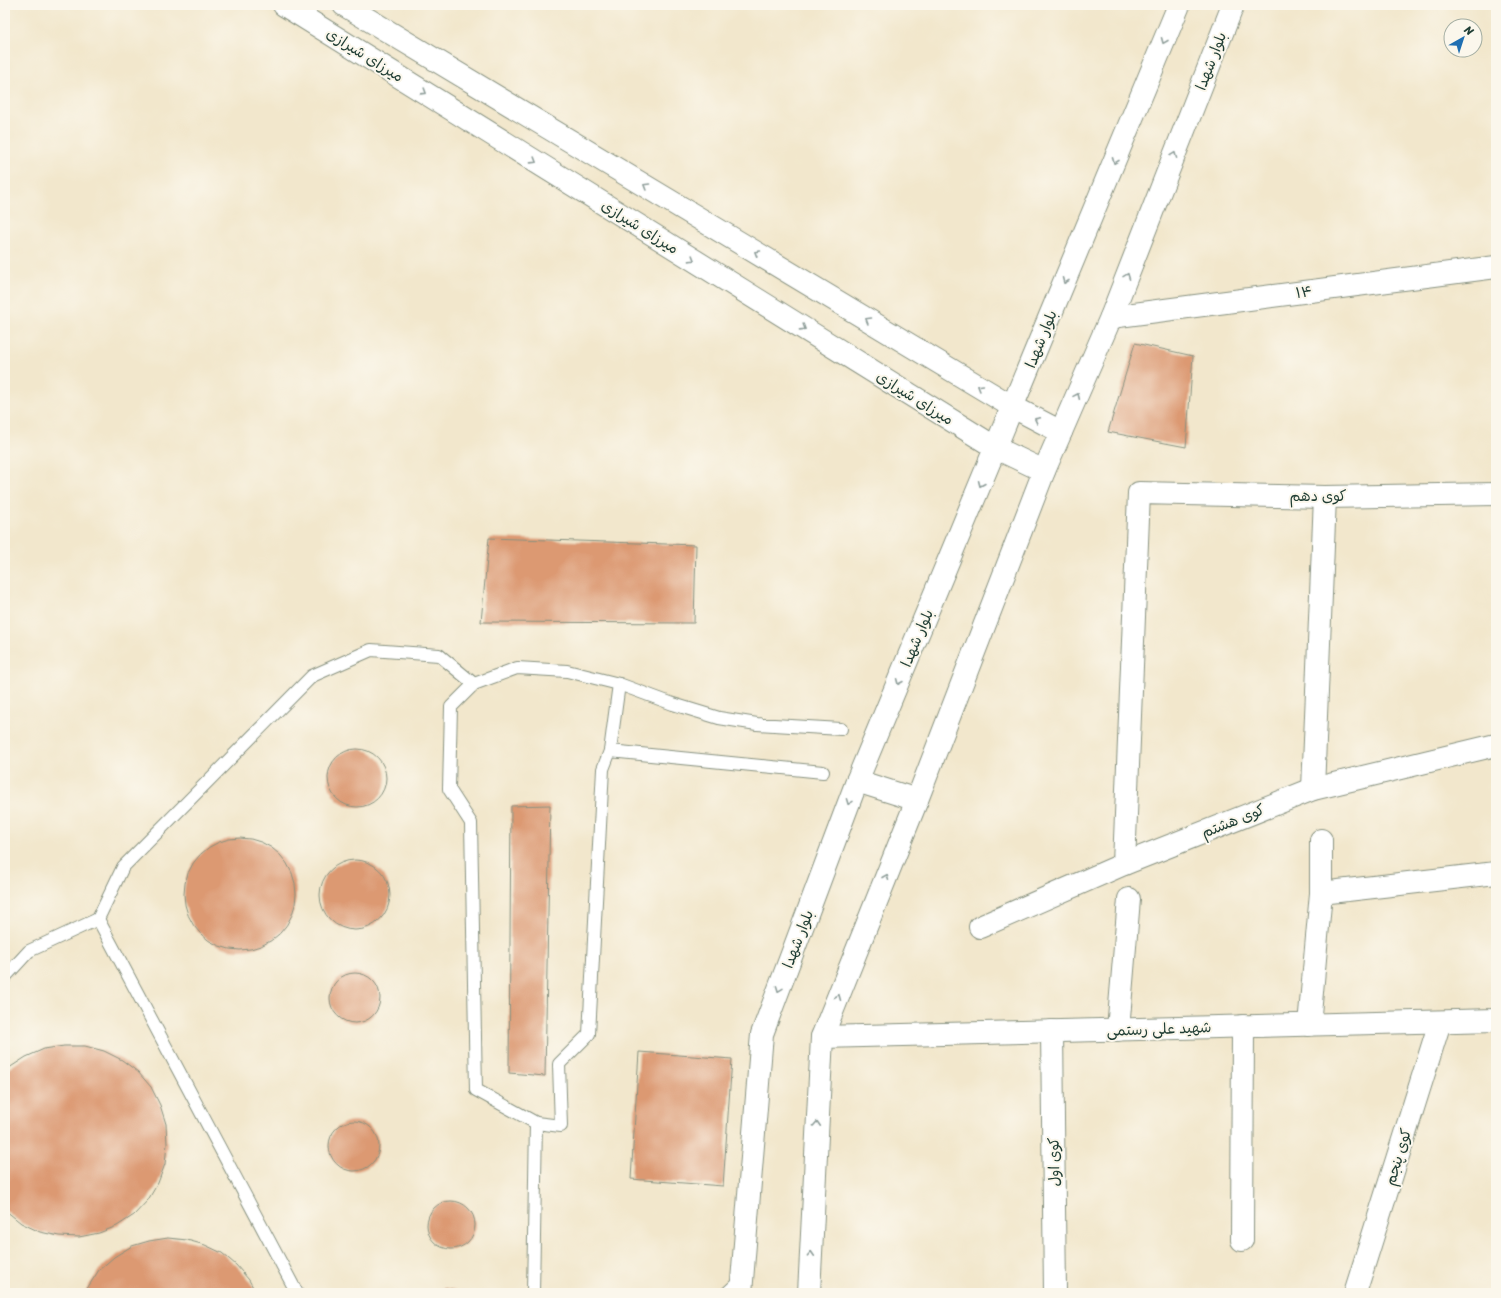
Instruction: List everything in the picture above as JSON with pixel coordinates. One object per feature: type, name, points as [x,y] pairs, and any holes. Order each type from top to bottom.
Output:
[{"type":"main road","name":"میرزای شیرازی","points":[[284,5],[996,448],[1044,472]]},
{"type":"main road","name":"میرزای شیرازی","points":[[344,5],[1013,407],[1061,432]]},
{"type":"main road","name":"بلوار شهدا","points":[[737,1288],[762,1034],[857,781],[1179,5]]},
{"type":"main road","name":"بلوار شهدا","points":[[809,1293],[822,1037],[917,800],[1044,472],[1111,317],[1232,5]]},
{"type":"main road","name":"۱۴","points":[[1111,317],[1496,267]]},
{"type":"main road","name":"کوی دهم","points":[[1124,864],[1139,493],[1325,497],[1496,494]]},
{"type":"main road","points":[[1313,789],[1325,497]]},
{"type":"main road","name":"کوی هشتم","points":[[980,927],[1124,864],[1313,789],[1496,745]]},
{"type":"main road","points":[[857,781],[917,800]]},
{"type":"main road","points":[[1309,1025],[1321,893],[1321,840]]},
{"type":"main road","points":[[1321,893],[1496,873]]},
{"type":"main road","points":[[1118,1030],[1129,899]]},
{"type":"main road","name":"شهید علی رستمی","points":[[822,1037],[1496,1020]]},
{"type":"main road","name":"کوی پنجم","points":[[1355,1293],[1440,1022]]},
{"type":"main road","points":[[1242,1240],[1243,1026]]},
{"type":"main road","name":"کوی اول","points":[[1052,1032],[1055,1293]]},
{"type":"lane","points":[[5,977],[28,951],[98,920],[123,867],[312,676],[371,650],[439,655],[474,684]]},
{"type":"lane","points":[[619,684],[610,752],[603,769],[589,1034],[559,1064],[561,1126],[536,1123],[476,1090],[471,823],[449,789],[451,707],[474,684],[517,668],[567,671],[619,684],[673,704],[719,718],[757,724],[841,729]]},
{"type":"lane","points":[[610,752],[823,772]]},
{"type":"lane","points":[[98,920],[297,1293]]},
{"type":"lane","points":[[534,1293],[536,1123]]},
{"type":"building","points":[[1135,343],[1193,356],[1186,447],[1108,432]]},
{"type":"building","points":[[489,538],[696,545],[694,623],[481,622]]},
{"type":"building","points":[[351,749],[363,749],[378,757],[386,772],[386,784],[378,799],[363,807],[351,807],[336,799],[328,784],[328,772],[336,757]]},
{"type":"building","points":[[550,805],[545,1076],[509,1073],[511,806]]},
{"type":"building","points":[[240,838],[261,842],[280,854],[292,873],[296,894],[292,915],[280,934],[261,946],[240,950],[219,946],[200,934],[188,915],[184,894],[188,873],[200,854],[219,842]]},
{"type":"building","points":[[348,860],[362,860],[375,866],[384,875],[390,888],[388,908],[380,920],[362,930],[348,930],[335,924],[326,915],[320,902],[320,888],[326,875],[335,866]]},
{"type":"building","points":[[350,973],[360,973],[373,980],[380,993],[380,1003],[373,1016],[360,1023],[350,1023],[341,1019],[334,1012],[330,1003],[330,993],[334,984],[341,977]]},
{"type":"building","points":[[64,1046],[85,1046],[104,1051],[122,1060],[138,1072],[151,1087],[160,1105],[166,1124],[167,1144],[165,1164],[158,1183],[148,1200],[134,1215],[117,1226],[99,1233],[79,1237],[59,1236],[40,1232],[21,1223],[5,1210],[5,1072],[26,1057],[44,1049]]},
{"type":"building","points":[[639,1052],[732,1059],[723,1186],[631,1179]]},
{"type":"building","points":[[349,1121],[359,1121],[372,1128],[379,1141],[379,1151],[372,1164],[359,1171],[349,1171],[340,1167],[333,1160],[329,1151],[329,1141],[333,1132],[340,1125]]},
{"type":"building","points":[[451,1201],[460,1203],[468,1208],[473,1216],[475,1225],[473,1234],[468,1242],[460,1247],[451,1249],[442,1247],[434,1242],[429,1234],[427,1225],[429,1216],[434,1208],[442,1203]]},
{"type":"building","points":[[168,1238],[187,1240],[205,1245],[222,1253],[236,1265],[249,1280],[256,1293],[85,1293],[99,1270],[114,1257],[132,1246]]},
{"type":"building","points":[[446,1288],[455,1290],[458,1293],[435,1293],[438,1290]]}]
